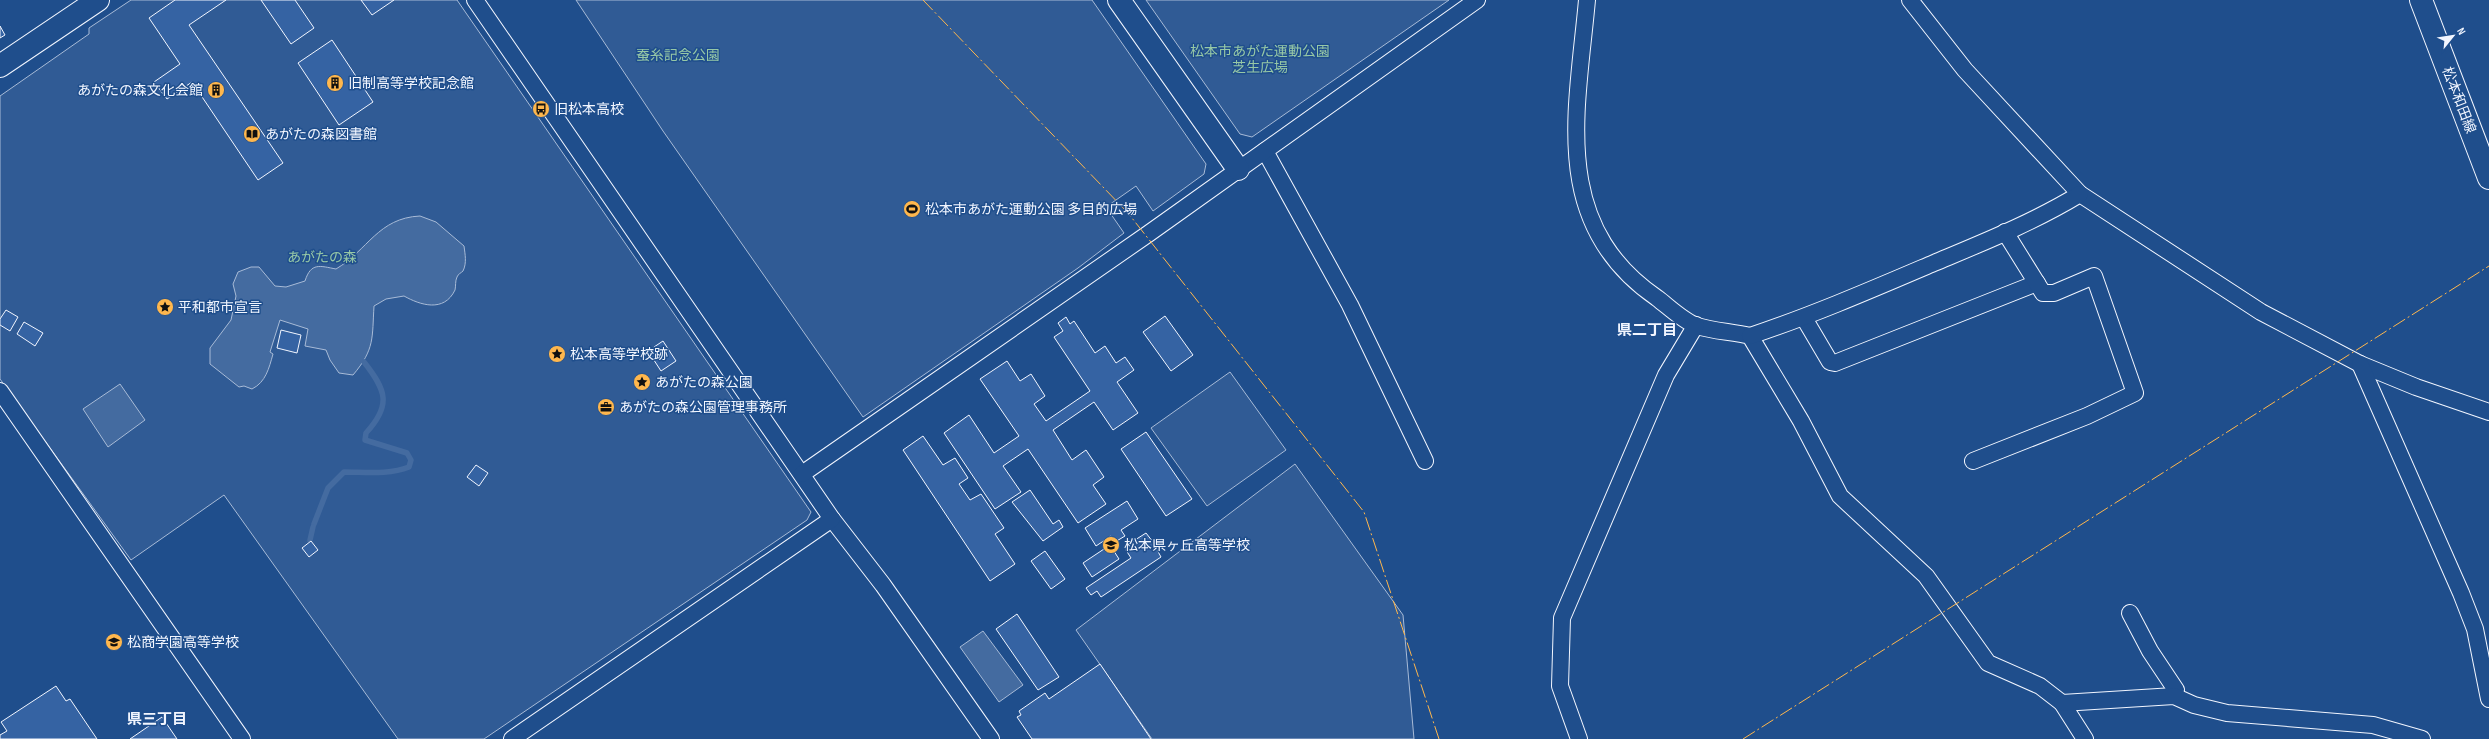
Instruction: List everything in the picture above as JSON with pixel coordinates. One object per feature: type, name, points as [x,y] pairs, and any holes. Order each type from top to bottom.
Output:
[{"type":"main road","points":[[0,66],[98,0]]},
{"type":"main road","points":[[1119,0],[1238,169]]},
{"type":"main road","name":"松本和田線","points":[[2421,0],[2486,165]]},
{"type":"street","points":[[475,0],[832,519],[883,585],[991,739]]},
{"type":"street","points":[[802,474],[1265,151],[1477,0]]},
{"type":"street","points":[[1587,0],[1575,143],[1589,219],[1611,257],[1640,287],[1696,325],[1750,336],[1804,318],[2049,213],[2080,194]]},
{"type":"street","points":[[1910,0],[1965,70],[2080,194],[2261,312],[2360,364],[2416,387],[2489,412]]},
{"type":"street","points":[[1265,151],[1350,304],[1425,461]]},
{"type":"street","points":[[1973,461],[2088,416],[2135,393],[2094,276],[2054,293],[2043,293],[2005,232]]},
{"type":"street","points":[[1804,318],[1830,362],[1835,363],[2037,283]]},
{"type":"street","points":[[1579,739],[1560,686],[1562,618],[1666,375],[1696,325]]},
{"type":"street","points":[[1750,336],[1801,421],[1840,496],[1926,576],[1988,663],[2040,686],[2062,702],[2085,739]]},
{"type":"street","points":[[2360,364],[2461,593],[2475,629],[2489,699]]},
{"type":"street","points":[[0,391],[242,739]]},
{"type":"street","points":[[512,739],[832,519]]},
{"type":"street","points":[[2130,613],[2150,650],[2176,690],[2174,696]]},
{"type":"street","points":[[2062,702],[2174,696],[2194,705],[2227,713],[2373,725],[2422,739]]},
{"type":"green space","name":"あがたの森","points":[[131,0],[457,0],[811,512],[807,520],[484,739],[398,739],[224,495],[131,560],[0,379],[0,96],[89,34],[89,28]]},
{"type":"green space","name":"松本市あがた運動公園 多目的広場","points":[[576,0],[1092,0],[1206,164],[1204,174],[1153,211],[1136,186],[1106,207],[1124,233],[1078,268],[863,417],[663,131]]},
{"type":"green space","name":"松本市あがた運動公園 芝生広場","points":[[1146,0],[1449,0],[1252,137],[1240,134]]},
{"type":"green space","points":[[1230,372],[1286,450],[1207,506],[1151,428]]},
{"type":"green space","points":[[1295,464],[1403,615],[1414,739],[1152,739],[1076,630]]},
{"type":"shaded area","points":[[420,216],[436,222],[464,246],[465,265],[463,271],[456,279],[455,290],[445,302],[438,304],[424,304],[404,296],[386,299],[374,306],[372,335],[369,350],[353,375],[339,373],[330,360],[326,350],[305,346],[308,329],[280,320],[270,352],[273,354],[268,369],[264,379],[257,386],[252,389],[244,386],[239,387],[210,364],[210,348],[231,320],[236,296],[233,284],[238,272],[251,267],[259,267],[275,286],[286,287],[305,281],[307,275],[313,268],[321,266],[336,269],[357,253],[374,236],[394,222]]},
{"type":"shaded area","points":[[120,384],[145,420],[108,447],[83,409]]},
{"type":"shaded area","points":[[983,631],[1023,685],[999,702],[960,647]]},
{"type":"building","name":"あがたの森文化会館","points":[[175,0],[226,0],[189,25],[283,163],[258,180],[192,82],[167,99],[154,82],[180,64],[149,18]]},
{"type":"building","points":[[261,0],[295,0],[314,28],[291,44]]},
{"type":"building","points":[[361,0],[394,0],[372,15]]},
{"type":"building","points":[[0,26],[5,35],[0,38]]},
{"type":"building","name":"旧制高等学校記念館","points":[[332,40],[373,102],[339,125],[298,63]]},
{"type":"building","points":[[6,310],[18,317],[10,331],[0,325],[0,319]]},
{"type":"building","points":[[1165,316],[1193,355],[1171,371],[1143,332]]},
{"type":"building","points":[[1066,317],[1070,324],[1074,321],[1095,353],[1105,346],[1116,363],[1125,357],[1134,370],[1117,382],[1138,413],[1113,430],[1094,402],[1053,430],[1072,460],[1086,450],[1104,477],[1093,485],[1106,504],[1078,523],[1028,449],[1003,466],[1021,492],[995,509],[944,433],[969,415],[994,453],[1019,436],[980,379],[1007,361],[1020,381],[1031,374],[1045,396],[1034,404],[1046,421],[1090,391],[1054,337],[1063,331],[1058,323]]},
{"type":"building","points":[[24,322],[43,333],[35,346],[17,334]]},
{"type":"building","points":[[281,330],[301,335],[297,353],[277,348]]},
{"type":"building","points":[[663,341],[676,361],[661,371],[650,354],[656,350],[654,347]]},
{"type":"building","points":[[1146,432],[1192,499],[1166,516],[1121,449]]},
{"type":"building","points":[[923,436],[943,465],[955,458],[968,478],[959,484],[970,500],[981,494],[1004,528],[995,534],[1015,564],[990,581],[903,450]]},
{"type":"building","points":[[476,465],[488,473],[479,486],[467,477]]},
{"type":"building","points":[[1030,490],[1053,524],[1059,520],[1063,527],[1043,541],[1012,502]]},
{"type":"building","points":[[1127,501],[1138,519],[1121,530],[1125,536],[1115,542],[1111,536],[1096,546],[1085,528]]},
{"type":"building","points":[[1146,533],[1153,542],[1157,540],[1160,545],[1156,548],[1161,557],[1101,597],[1097,591],[1091,595],[1086,588],[1131,558],[1124,547]]},
{"type":"building","points":[[311,541],[318,550],[309,557],[302,548]]},
{"type":"building","points":[[1110,545],[1119,559],[1092,577],[1083,563]]},
{"type":"building","points":[[1045,551],[1065,579],[1051,589],[1031,561]]},
{"type":"building","points":[[1017,614],[1059,677],[1038,690],[996,629]]},
{"type":"building","points":[[1100,664],[1151,739],[1032,739],[1017,717],[1021,715],[1019,711],[1045,693],[1049,699]]},
{"type":"building","points":[[56,686],[66,701],[70,699],[97,739],[0,739],[0,735],[7,731],[1,722]]},
{"type":"building","points":[[162,717],[177,739],[130,739]]},
{"type":"waterway","points":[[314,524],[328,488],[344,472],[385,472],[401,470],[409,467],[411,460],[407,453],[365,440],[366,433],[380,414],[383,406],[383,398],[377,381],[364,362]]},
{"type":"waterway","points":[[310,540],[313,527]]},
{"type":"power","points":[[923,0],[1128,213],[1364,512],[1439,739]]},
{"type":"power","points":[[1743,739],[2489,266]]},
{"type":"place","name":"旧制高等学校記念館","points":[[335,83]]},
{"type":"place","name":"あがたの森文化会館","points":[[216,90]]},
{"type":"place","name":"旧松本高校","points":[[541,109]]},
{"type":"place","name":"あがたの森図書館","points":[[252,134]]},
{"type":"place","name":"松本市あがた運動公園 多目的広場","points":[[912,209]]},
{"type":"place","name":"平和都市宣言","points":[[165,307]]},
{"type":"place","name":"松本高等学校跡","points":[[557,354]]},
{"type":"place","name":"あがたの森公園","points":[[642,382]]},
{"type":"place","name":"あがたの森公園管理事務所","points":[[606,407]]},
{"type":"place","name":"松本県ヶ丘高等学校","points":[[1111,545]]},
{"type":"place","name":"松商学園高等学校","points":[[114,642]]},
{"type":"district","name":"県二丁目","points":[[1647,330]]},
{"type":"district","name":"県三丁目","points":[[157,719]]},
{"type":"park label","name":"蚕糸記念公園","points":[[678,55]]}]
